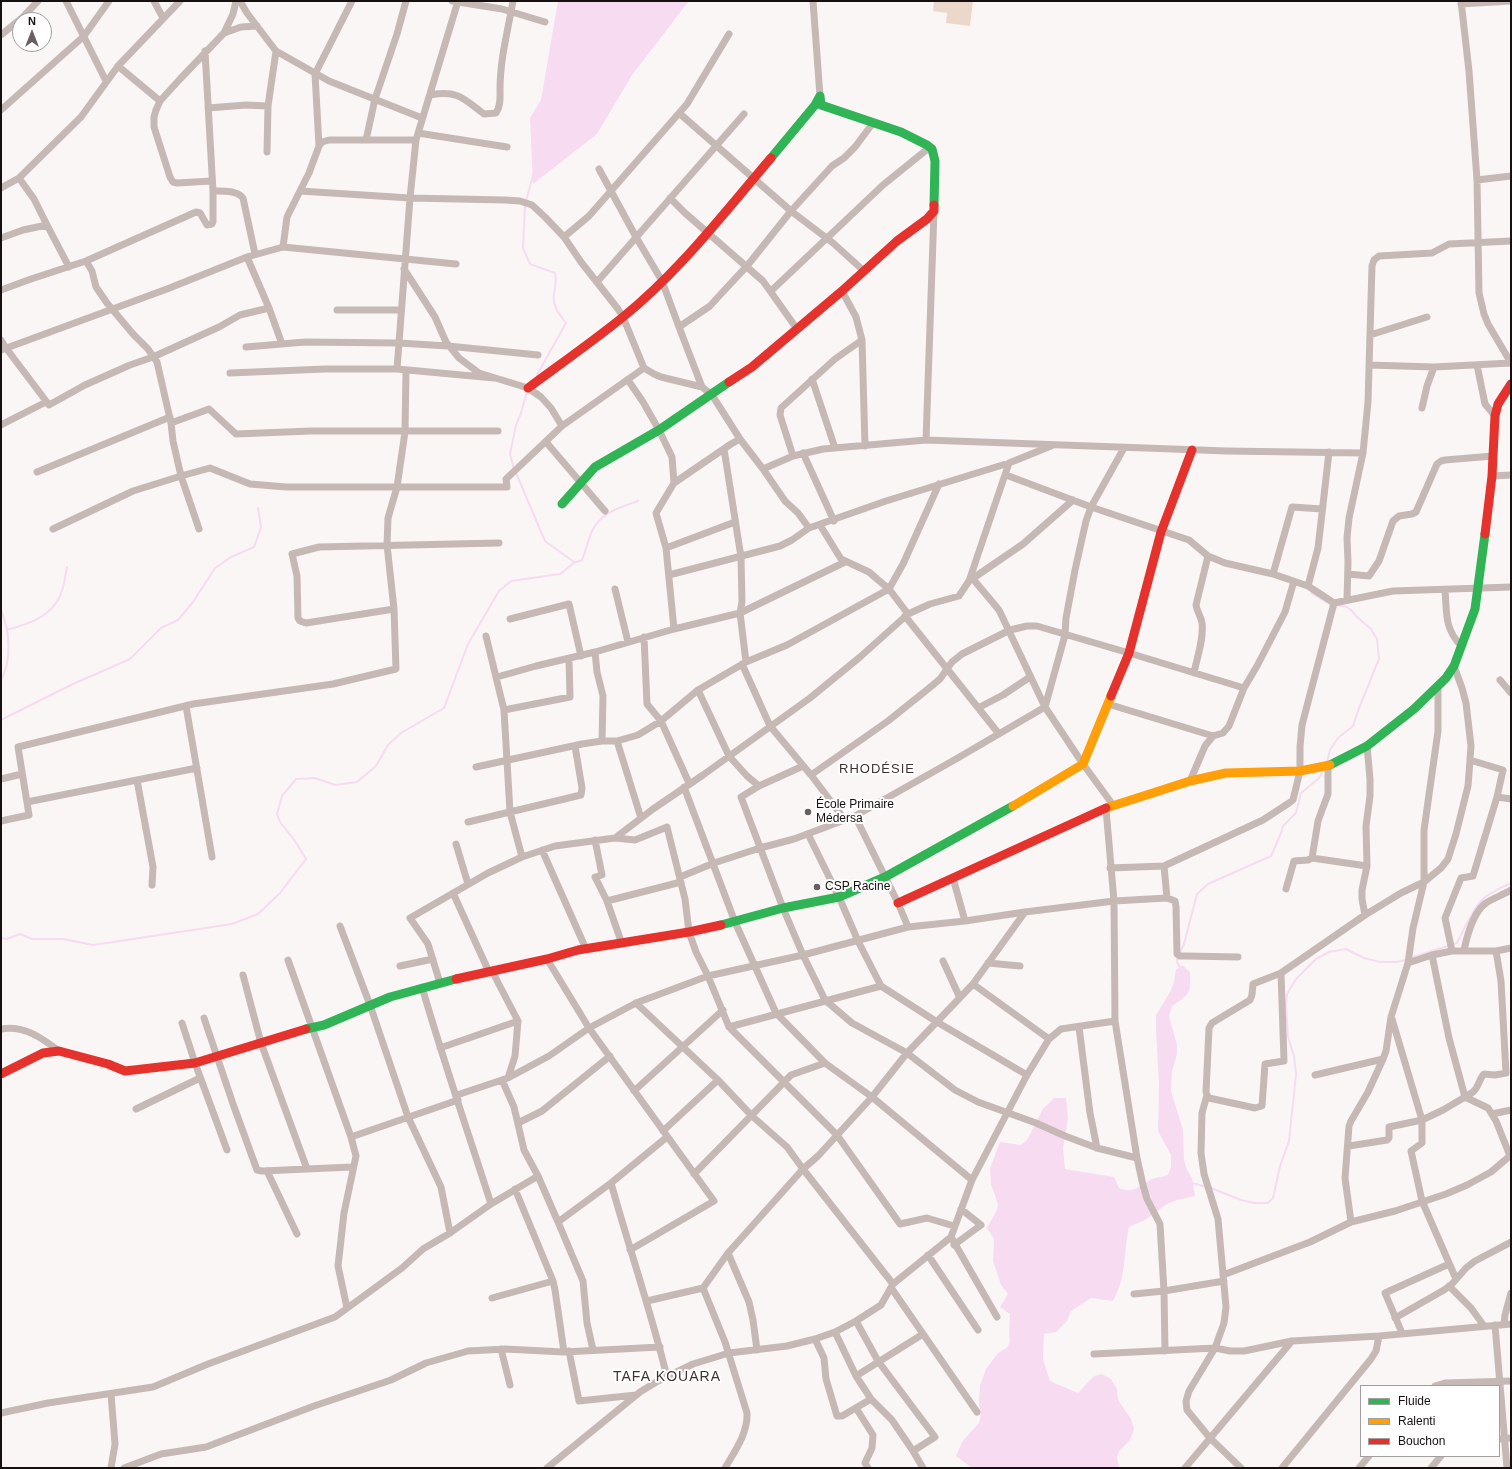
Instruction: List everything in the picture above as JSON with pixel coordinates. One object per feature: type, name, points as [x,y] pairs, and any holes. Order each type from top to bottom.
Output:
[{"type":"street","points":[[1,35],[23,17],[38,1]]},
{"type":"street","points":[[66,1],[106,81]]},
{"type":"street","points":[[1,110],[84,36],[109,1]]},
{"type":"street","points":[[154,1],[163,18]]},
{"type":"street","points":[[1,188],[19,178],[81,117],[118,66],[180,1]]},
{"type":"street","points":[[212,181],[173,182],[170,177],[154,127],[154,117],[160,101],[205,51],[224,33],[233,14],[236,1]]},
{"type":"street","points":[[240,1],[246,12],[276,51],[316,74],[422,118]]},
{"type":"street","points":[[283,247],[287,217],[309,173],[318,146],[316,74],[352,1]]},
{"type":"street","points":[[366,140],[375,99],[397,34],[406,1]]},
{"type":"street","points":[[397,369],[410,198],[417,136],[456,1],[510,11],[545,22]]},
{"type":"street","points":[[430,95],[443,92],[460,96],[484,114],[496,113],[499,108],[500,82],[510,11],[513,1]]},
{"type":"street","points":[[812,1],[821,105],[925,142],[932,149],[935,156],[926,440]]},
{"type":"street","points":[[1369,365],[1434,367],[1511,363],[1488,324],[1479,293],[1479,243],[1476,180],[1469,71],[1461,3],[1511,2]]},
{"type":"street","points":[[224,33],[241,27],[257,26]]},
{"type":"street","points":[[564,237],[589,216],[687,104],[729,34]]},
{"type":"street","points":[[1,290],[86,261],[196,212],[200,213],[207,225],[212,224],[213,190],[205,51]]},
{"type":"street","points":[[266,152],[268,106],[276,51]]},
{"type":"street","points":[[118,66],[160,101]]},
{"type":"street","points":[[528,388],[623,317],[662,281],[707,233],[754,179],[816,105],[820,96]]},
{"type":"street","points":[[208,108],[246,105],[268,106]]},
{"type":"street","points":[[679,113],[790,211],[833,242],[864,271]]},
{"type":"street","points":[[597,282],[744,114]]},
{"type":"street","points":[[679,328],[710,306],[747,266],[790,211],[832,166],[844,158],[855,147],[873,123]]},
{"type":"street","points":[[318,146],[322,142],[329,140],[366,140],[417,136],[506,147]]},
{"type":"street","points":[[771,291],[883,185],[930,147]]},
{"type":"street","points":[[599,169],[662,281],[702,387]]},
{"type":"street","points":[[1476,180],[1511,176]]},
{"type":"street","points":[[19,178],[34,199],[69,267]]},
{"type":"street","points":[[213,190],[234,192],[243,198],[255,254]]},
{"type":"street","points":[[300,191],[410,198],[520,201],[532,205],[546,217],[564,237],[616,305],[623,317],[644,368],[661,377],[702,387],[712,395],[740,439],[764,469],[785,501],[798,513],[810,528]]},
{"type":"street","points":[[670,198],[707,233],[763,281],[797,329]]},
{"type":"street","points":[[562,504],[595,467],[659,430],[752,367],[842,291],[897,241],[934,211]]},
{"type":"street","points":[[1,238],[23,230],[47,225]]},
{"type":"street","points":[[1347,600],[1347,538],[1349,518],[1363,453],[1369,365],[1372,266],[1374,260],[1376,258],[1432,253],[1449,244],[1511,241]]},
{"type":"street","points":[[3,349],[112,310],[247,256],[283,247],[456,264]]},
{"type":"street","points":[[247,256],[269,308],[282,344]]},
{"type":"street","points":[[86,261],[92,272],[96,287],[112,310],[157,362],[171,420],[173,441],[181,476],[199,529]]},
{"type":"street","points":[[404,269],[435,317],[448,346],[459,358],[473,369],[494,378],[528,388],[541,397],[551,408],[562,426]]},
{"type":"street","points":[[842,291],[856,317],[862,340],[865,446]]},
{"type":"street","points":[[1,340],[3,349],[49,405],[85,385],[111,373],[153,357],[219,328],[240,315],[269,308]]},
{"type":"street","points":[[337,310],[401,310]]},
{"type":"street","points":[[1370,336],[1427,317]]},
{"type":"street","points":[[793,456],[780,415],[780,410],[838,356],[862,340]]},
{"type":"street","points":[[246,347],[305,342],[399,343],[448,346],[538,355]]},
{"type":"street","points":[[1477,365],[1485,404],[1495,416]]},
{"type":"street","points":[[1422,408],[1427,386],[1434,367]]},
{"type":"street","points":[[54,529],[133,491],[210,468],[250,484],[286,487],[507,487],[506,478],[562,426],[644,368]]},
{"type":"street","points":[[230,373],[325,369],[397,369],[494,378]]},
{"type":"street","points":[[1,821],[30,815],[18,747],[186,706],[333,684],[396,669],[394,609],[387,545],[388,518],[397,487],[405,432],[406,370]]},
{"type":"street","points":[[812,379],[835,448]]},
{"type":"street","points":[[628,380],[659,430],[672,458],[674,483]]},
{"type":"street","points":[[898,903],[1110,807],[1190,781],[1226,774],[1300,771],[1328,766],[1367,746],[1414,708],[1446,678],[1454,666],[1472,622],[1475,609],[1492,476],[1495,416],[1498,404],[1511,384]]},
{"type":"street","points":[[1,425],[46,402]]},
{"type":"street","points":[[37,472],[171,420],[209,409],[236,434],[311,431],[498,431]]},
{"type":"street","points":[[674,629],[670,575],[666,548],[656,513],[674,483],[740,439]]},
{"type":"street","points":[[764,469],[803,453],[835,448],[926,440],[1124,448],[1363,453]]},
{"type":"street","points":[[546,442],[605,511]]},
{"type":"street","points":[[670,575],[780,546],[810,528],[834,521],[886,501],[1009,463],[1053,445]]},
{"type":"street","points":[[607,901],[680,880],[714,863],[808,834],[856,816],[1045,706],[1065,635],[1066,618],[1086,521],[1091,508],[1124,448]]},
{"type":"street","points":[[724,449],[741,557],[742,602],[740,614],[744,663],[770,726],[811,775],[845,820]]},
{"type":"street","points":[[1,1029],[6,1028],[25,1030],[41,1038],[59,1051],[108,1064],[125,1071],[194,1063],[312,1027],[324,1025],[390,997],[422,987],[586,949],[689,932],[735,922],[783,908],[839,897],[885,877],[1014,805],[1083,764],[1129,653],[1162,532],[1192,450]]},
{"type":"street","points":[[1308,586],[1318,548],[1329,452]]},
{"type":"street","points":[[803,453],[834,521]]},
{"type":"street","points":[[1348,574],[1369,576],[1379,561],[1393,521],[1399,516],[1416,512],[1437,464],[1445,460],[1493,456]]},
{"type":"street","points":[[971,580],[1009,463]]},
{"type":"street","points":[[1006,475],[1091,508],[1189,540],[1208,556],[1225,564],[1273,574],[1308,586],[1334,603],[1393,591],[1511,587]]},
{"type":"street","points":[[1492,476],[1511,475]]},
{"type":"street","points":[[476,767],[602,741],[618,741],[638,735],[661,721],[698,690],[744,663],[787,645],[889,589],[903,564],[939,484]]},
{"type":"street","points":[[615,838],[821,689],[860,657],[906,615],[930,604],[959,596],[971,580],[1023,544],[1072,500]]},
{"type":"street","points":[[1273,574],[1292,507],[1322,509]]},
{"type":"street","points":[[666,548],[736,522]]},
{"type":"street","points":[[820,525],[841,559],[869,572],[889,589],[906,615],[946,669],[999,734]]},
{"type":"street","points":[[394,609],[306,623],[300,621],[298,618],[297,576],[292,554],[319,547],[499,543]]},
{"type":"street","points":[[1194,673],[1203,631],[1201,618],[1196,605],[1208,556]]},
{"type":"street","points":[[497,677],[581,656],[674,629],[740,614],[845,562]]},
{"type":"street","points":[[971,580],[992,600],[1010,630],[1030,677],[1045,706],[1110,807],[1110,868],[1114,900],[1115,1021],[1137,1158],[1147,1199],[1160,1224],[1164,1291],[1165,1351]]},
{"type":"street","points":[[1108,704],[1213,736],[1223,733],[1227,730],[1244,688],[1258,666],[1284,612],[1294,581]]},
{"type":"street","points":[[615,589],[628,642]]},
{"type":"street","points":[[1445,590],[1448,626],[1453,636],[1461,646]]},
{"type":"street","points":[[1110,868],[1164,866],[1263,820],[1289,803],[1295,795],[1300,771],[1302,725],[1334,603]]},
{"type":"street","points":[[510,619],[569,604],[581,656]]},
{"type":"street","points":[[811,775],[888,721],[940,680],[946,669],[962,654],[1010,630],[1032,626],[1129,653],[1244,688]]},
{"type":"street","points":[[486,636],[504,710],[510,812],[522,857]]},
{"type":"street","points":[[644,637],[648,704],[661,721],[687,785],[735,922],[776,1013],[825,1063],[872,1097],[972,1180]]},
{"type":"street","points":[[595,652],[597,672],[603,696],[602,741]]},
{"type":"street","points":[[504,710],[570,697],[569,658]]},
{"type":"street","points":[[1241,1468],[1210,1438],[1187,1410],[1186,1401],[1189,1391],[1215,1348],[1226,1315],[1218,1219],[1204,1174],[1201,1153],[1202,1113],[1207,1095],[1209,1028],[1212,1023],[1250,1000],[1253,984],[1281,974],[1365,915],[1424,882],[1441,868],[1448,859],[1468,786],[1471,746],[1466,703],[1454,666]]},
{"type":"street","points":[[978,708],[1030,677]]},
{"type":"street","points":[[1500,680],[1511,693]]},
{"type":"street","points":[[1352,1222],[1345,1178],[1351,1121],[1368,1092],[1386,1050],[1391,1017],[1408,963],[1413,928],[1424,882],[1424,830],[1438,731],[1438,686]]},
{"type":"street","points":[[698,690],[729,756],[747,776],[759,786]]},
{"type":"street","points":[[186,706],[212,857]]},
{"type":"street","points":[[1190,781],[1203,749],[1213,736]]},
{"type":"street","points":[[618,741],[641,818]]},
{"type":"street","points":[[468,822],[581,795],[582,788],[575,746]]},
{"type":"street","points":[[1365,915],[1362,890],[1367,866],[1365,838],[1370,796],[1367,746]]},
{"type":"street","points":[[1452,951],[1445,918],[1461,878],[1473,876],[1497,797],[1503,770],[1470,760]]},
{"type":"street","points":[[803,766],[759,786],[741,797],[783,908],[803,955],[825,1000],[852,1023],[906,1053],[955,1090],[978,1102],[1036,1122],[1065,1136],[1097,1148],[1137,1158]]},
{"type":"street","points":[[1312,858],[1318,821],[1328,794],[1328,766]]},
{"type":"street","points":[[27,802],[197,768]]},
{"type":"street","points":[[1,779],[22,774]]},
{"type":"street","points":[[137,780],[153,867],[152,885]]},
{"type":"street","points":[[1497,797],[1511,799]]},
{"type":"street","points":[[856,816],[908,927]]},
{"type":"street","points":[[440,983],[428,944],[410,918],[488,873],[522,857],[555,846],[615,838],[635,840],[667,827],[685,899],[689,932],[696,952],[708,976],[729,1027],[837,1135],[900,1224],[927,1218],[954,1226]]},
{"type":"street","points":[[808,834],[880,986],[937,1022],[1027,1075]]},
{"type":"street","points":[[595,840],[602,875],[595,877],[607,901],[622,944]]},
{"type":"street","points":[[456,844],[468,884]]},
{"type":"street","points":[[542,850],[586,949]]},
{"type":"street","points":[[1286,889],[1294,861],[1308,860],[1312,858],[1367,866]]},
{"type":"street","points":[[1164,866],[1167,898]]},
{"type":"street","points":[[953,878],[965,921]]},
{"type":"street","points":[[1464,950],[1469,929],[1482,906],[1511,890]]},
{"type":"street","points":[[453,893],[490,972],[518,1021],[515,1056],[505,1079],[514,1107],[524,1150],[538,1176],[577,1263],[583,1281],[587,1322],[593,1350]]},
{"type":"street","points":[[351,1136],[408,1117],[505,1079],[549,1056],[589,1028],[636,1003],[708,976],[803,955],[908,927],[965,921],[1114,900],[1167,898],[1175,902],[1176,907],[1177,954],[1180,956],[1238,957]]},
{"type":"street","points":[[647,1301],[703,1288],[728,1253],[803,1169],[818,1156],[872,1097],[906,1053],[973,984],[1025,912]]},
{"type":"street","points":[[340,926],[370,1005],[408,1117],[441,1187],[450,1233]]},
{"type":"street","points":[[1408,963],[1432,955],[1452,951],[1496,951],[1511,948]]},
{"type":"street","points":[[1349,1146],[1387,1140],[1389,1138],[1389,1127],[1422,1120],[1443,1110],[1474,1091],[1480,1078],[1484,1074],[1496,1075],[1506,1073],[1501,981],[1496,951]]},
{"type":"street","points":[[1134,1294],[1164,1291],[1224,1278],[1310,1242],[1352,1222],[1395,1211],[1446,1194],[1467,1185],[1491,1172],[1510,1155],[1488,1108],[1465,1097],[1449,1038],[1432,955]]},
{"type":"street","points":[[400,966],[433,959]]},
{"type":"street","points":[[547,959],[589,1028],[714,1201],[630,1250]]},
{"type":"street","points":[[288,960],[351,1136],[356,1156],[352,1167],[344,1213],[338,1266],[347,1308]]},
{"type":"street","points":[[943,961],[960,998]]},
{"type":"street","points":[[988,963],[1020,966]]},
{"type":"street","points":[[1207,1095],[1209,1098],[1255,1108],[1262,1106],[1264,1064],[1284,1061],[1281,974]]},
{"type":"street","points":[[243,975],[261,1043],[307,1169]]},
{"type":"street","points":[[973,984],[1049,1039]]},
{"type":"street","points":[[729,1027],[880,986]]},
{"type":"street","points":[[422,987],[440,1048],[491,1204]]},
{"type":"street","points":[[636,1003],[718,1080],[752,1116],[787,1147],[893,1286],[923,1334],[976,1412]]},
{"type":"street","points":[[634,1091],[722,1010]]},
{"type":"street","points":[[1391,1017],[1422,1120],[1422,1143],[1419,1147],[1413,1149],[1411,1155],[1422,1201],[1456,1279]]},
{"type":"street","points":[[204,1018],[256,1168],[259,1171],[267,1171],[352,1167]]},
{"type":"street","points":[[440,1048],[518,1021]]},
{"type":"street","points":[[546,1468],[648,1386],[693,1364],[729,1354],[787,1346],[815,1339],[835,1332],[881,1305],[893,1286],[950,1237],[972,1180],[1027,1075],[1049,1039],[1061,1029],[1115,1021]]},
{"type":"street","points":[[182,1023],[194,1063],[227,1150]]},
{"type":"street","points":[[1079,1027],[1090,1113],[1097,1148]]},
{"type":"street","points":[[1,1074],[43,1053],[59,1051]]},
{"type":"street","points":[[518,1124],[542,1111],[610,1056]]},
{"type":"street","points":[[1315,1075],[1383,1059]]},
{"type":"street","points":[[694,1174],[791,1075],[825,1063]]},
{"type":"street","points":[[136,1109],[200,1078]]},
{"type":"street","points":[[558,1222],[611,1183],[666,1134],[718,1080]]},
{"type":"street","points":[[1492,1114],[1511,1110]]},
{"type":"street","points":[[267,1171],[297,1234]]},
{"type":"street","points":[[1,1413],[48,1403],[153,1387],[208,1364],[335,1317],[402,1268],[423,1249],[450,1233],[491,1204],[538,1176]]},
{"type":"street","points":[[611,1183],[630,1250],[647,1301],[667,1377]]},
{"type":"street","points":[[515,1189],[553,1281],[566,1352],[579,1401],[636,1395]]},
{"type":"street","points":[[954,1245],[981,1225],[961,1208]]},
{"type":"street","points":[[950,1237],[997,1317]]},
{"type":"street","points":[[1395,1318],[1449,1286],[1475,1261],[1511,1242]]},
{"type":"street","points":[[728,1253],[749,1302],[757,1350]]},
{"type":"street","points":[[928,1255],[978,1330]]},
{"type":"street","points":[[1402,1333],[1385,1293],[1449,1264]]},
{"type":"street","points":[[492,1298],[553,1281]]},
{"type":"street","points":[[1449,1286],[1472,1308],[1484,1326]]},
{"type":"street","points":[[703,1288],[729,1354],[748,1419],[744,1434],[725,1468]]},
{"type":"street","points":[[1094,1354],[1215,1348],[1230,1351],[1244,1351],[1292,1341],[1379,1336],[1508,1324],[1505,1314],[1511,1293]]},
{"type":"street","points":[[856,1321],[878,1361],[935,1437],[913,1451]]},
{"type":"street","points":[[1495,1325],[1507,1468]]},
{"type":"street","points":[[835,1332],[856,1376],[871,1399],[892,1420],[923,1468]]},
{"type":"street","points":[[856,1376],[923,1334]]},
{"type":"street","points":[[1282,1468],[1371,1359],[1376,1351],[1379,1336]]},
{"type":"street","points":[[815,1339],[824,1358],[826,1379],[837,1416],[842,1416],[871,1399]]},
{"type":"street","points":[[1185,1468],[1292,1341]]},
{"type":"street","points":[[124,1468],[161,1454],[206,1447],[314,1406],[391,1380],[426,1363],[468,1351],[501,1349],[566,1352],[660,1347]]},
{"type":"street","points":[[501,1349],[510,1385]]},
{"type":"street","points":[[1438,1385],[1445,1383],[1511,1381]]},
{"type":"street","points":[[111,1394],[115,1444],[111,1468]]},
{"type":"street","points":[[856,1408],[873,1435],[872,1448],[865,1463],[868,1468]]},
{"type":"street","points":[[1359,1468],[1368,1457]]},
{"type":"street","points":[[1431,1468],[1440,1457]]},
{"type":"shaded area","points":[[558,1],[689,1],[632,75],[597,134],[533,184],[530,118],[541,100]]},
{"type":"shaded area","points":[[934,1],[973,1],[970,26],[946,23],[947,13],[933,11]]},
{"type":"shaded area","points":[[1182,965],[1190,972],[1190,985],[1186,996],[1172,1006],[1169,1016],[1177,1045],[1177,1054],[1172,1071],[1171,1091],[1183,1130],[1184,1160],[1187,1170],[1192,1178],[1195,1196],[1167,1204],[1145,1220],[1129,1227],[1123,1274],[1121,1283],[1113,1301],[1091,1298],[1071,1311],[1067,1321],[1056,1332],[1044,1334],[1043,1359],[1050,1381],[1078,1393],[1094,1376],[1102,1374],[1111,1379],[1117,1389],[1118,1400],[1131,1419],[1134,1429],[1130,1440],[1119,1451],[1117,1458],[1119,1468],[972,1468],[956,1456],[962,1442],[979,1423],[981,1414],[979,1403],[980,1385],[986,1369],[998,1353],[1008,1347],[1010,1340],[1010,1314],[1000,1307],[1008,1294],[1001,1285],[993,1261],[994,1239],[987,1228],[997,1210],[998,1204],[991,1184],[990,1168],[1000,1142],[1021,1145],[1027,1140],[1043,1109],[1054,1098],[1066,1098],[1068,1119],[1063,1149],[1065,1169],[1114,1177],[1119,1188],[1124,1190],[1133,1190],[1152,1179],[1168,1175],[1171,1167],[1171,1155],[1158,1131],[1159,1083],[1156,1015],[1170,992],[1174,982],[1176,970]]},
{"type":"waterway","points":[[526,201],[534,172]]},
{"type":"waterway","points":[[525,205],[523,248],[530,264],[555,273],[556,281],[554,303],[566,323],[537,375]]},
{"type":"waterway","points":[[514,469],[510,454],[516,425],[527,391]]},
{"type":"waterway","points":[[516,473],[545,541],[574,562]]},
{"type":"waterway","points":[[1,938],[7,939],[20,934],[32,939],[63,939],[93,945],[232,924],[258,914],[280,893],[306,859],[295,841],[280,822],[277,814],[282,796],[296,779],[315,778],[335,785],[357,782],[376,766],[388,745],[401,733],[444,708],[468,644],[499,591],[511,581],[560,574],[574,563],[582,560],[592,531],[601,519],[612,511],[638,501]]},
{"type":"waterway","points":[[1,720],[73,684],[130,659],[161,628],[178,620],[193,602],[215,568],[231,557],[254,547],[261,527],[258,508]]},
{"type":"waterway","points":[[7,630],[37,619],[55,605],[61,594],[67,567]]},
{"type":"waterway","points":[[1311,593],[1330,604]]},
{"type":"waterway","points":[[1327,762],[1330,750],[1338,738],[1353,726],[1379,659],[1377,639],[1371,629],[1347,607],[1336,605]]},
{"type":"waterway","points":[[1,610],[8,636],[7,664],[1,680]]},
{"type":"waterway","points":[[1180,953],[1184,944],[1197,894],[1208,884],[1271,856],[1283,826],[1296,813],[1301,793],[1319,778],[1323,771]]},
{"type":"waterway","points":[[1410,958],[1457,943],[1471,916],[1481,901],[1491,893],[1511,883]]},
{"type":"waterway","points":[[1211,1188],[1241,1200],[1254,1203],[1268,1203],[1273,1198],[1280,1166],[1289,1141],[1296,1074],[1294,1056],[1288,1037],[1286,1005],[1287,994],[1296,979],[1316,959],[1329,952],[1346,949],[1364,958],[1380,962],[1397,962],[1406,960]]},
{"type":"waterway","points":[[1177,957],[1177,962],[1181,969]]},
{"type":"waterway","points":[[1192,1183],[1207,1187]]},
{"type":"traffic: fast","points":[[771,158],[815,105],[820,96],[821,105],[901,132],[932,149],[935,161],[934,205]]},
{"type":"traffic: fast","points":[[562,504],[595,467],[659,430],[729,382]]},
{"type":"traffic: fast","points":[[1330,765],[1367,746],[1414,709],[1446,678],[1454,666],[1475,609],[1485,534]]},
{"type":"traffic: fast","points":[[721,925],[783,908],[839,897],[885,877],[1013,806]]},
{"type":"traffic: fast","points":[[306,1029],[324,1025],[390,997],[456,979]]},
{"type":"traffic: slow","points":[[1013,806],[1083,764],[1111,696]]},
{"type":"traffic: slow","points":[[1106,808],[1190,781],[1226,773],[1300,771],[1330,765]]},
{"type":"traffic: jam","points":[[528,388],[644,300],[718,221],[771,158]]},
{"type":"traffic: jam","points":[[729,382],[752,367],[842,291],[897,241],[927,219],[934,211],[934,205]]},
{"type":"traffic: jam","points":[[1485,534],[1492,476],[1495,416],[1498,404],[1511,384]]},
{"type":"traffic: jam","points":[[1111,696],[1129,653],[1161,532],[1192,450]]},
{"type":"traffic: jam","points":[[898,903],[1106,808]]},
{"type":"traffic: jam","points":[[456,979],[547,959],[578,950],[689,932],[721,925]]},
{"type":"traffic: jam","points":[[1,1074],[43,1053],[59,1051],[108,1064],[125,1071],[195,1063],[306,1029]]},
{"type":"place","name":"École Primaire Médersa","points":[[808,812]]},
{"type":"place","name":"CSP Racine","points":[[817,887]]},
{"type":"district","name":"RHODÉSIE","points":[[877,769]]},
{"type":"district","name":"TAFA KOUARA","points":[[667,1377]]}]
